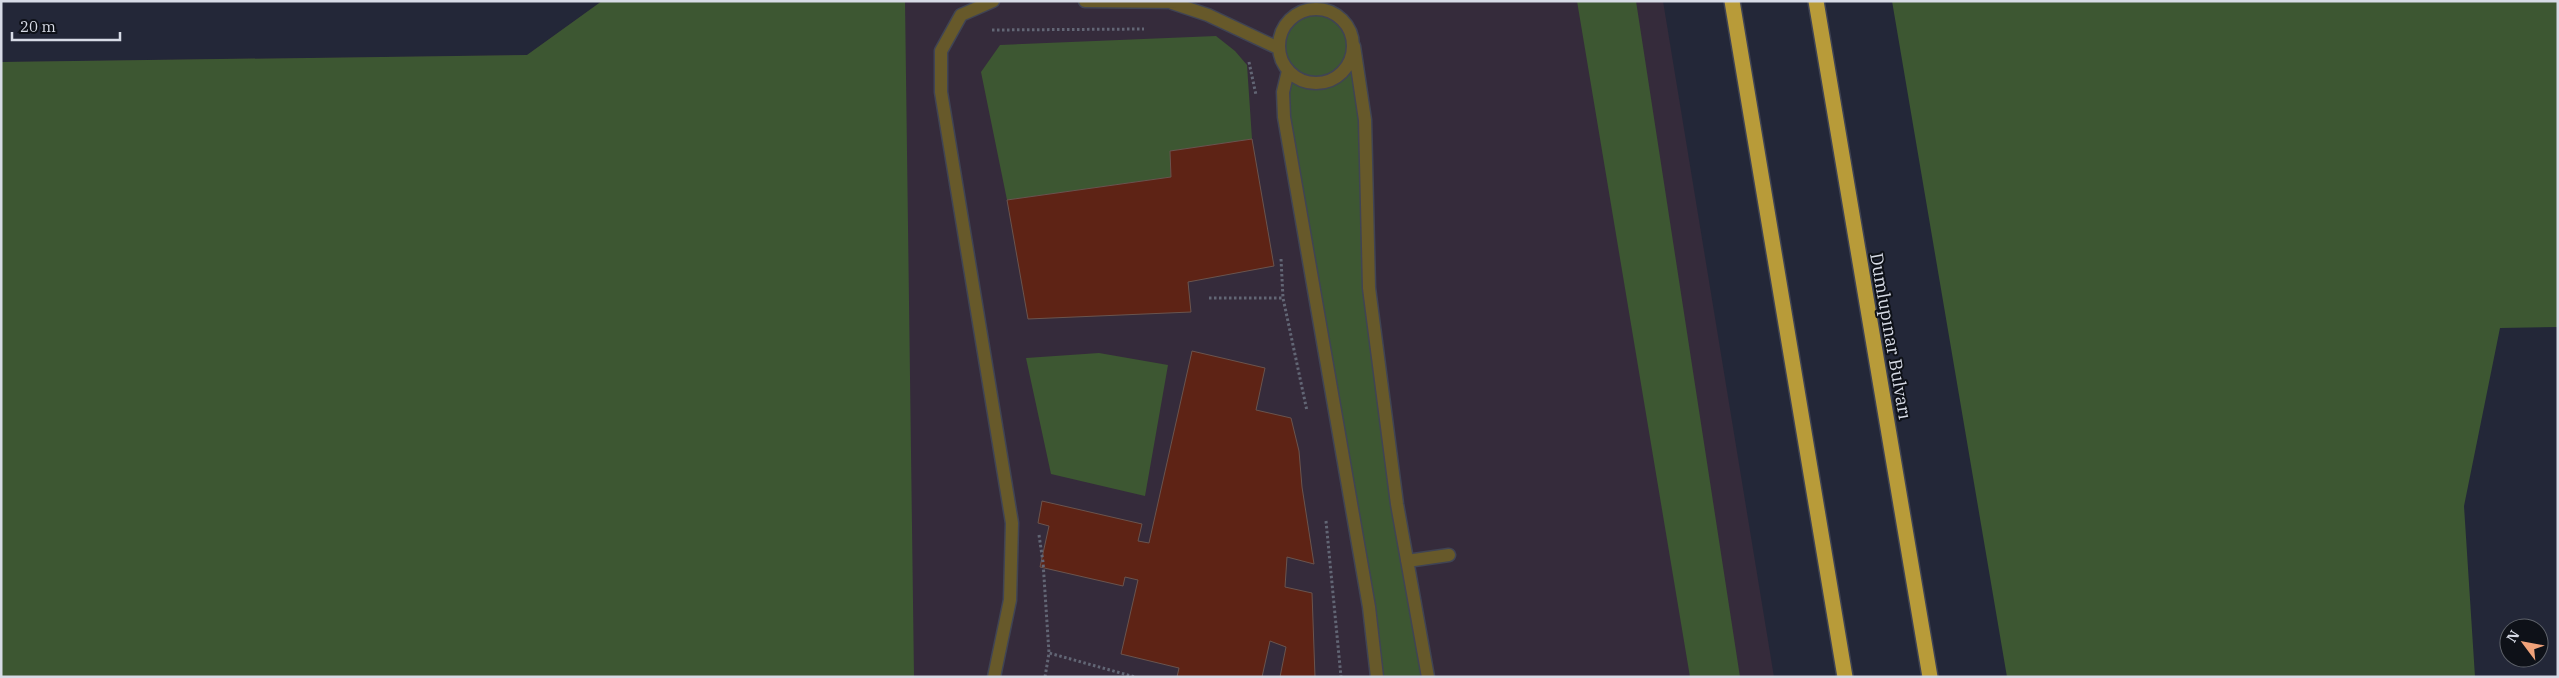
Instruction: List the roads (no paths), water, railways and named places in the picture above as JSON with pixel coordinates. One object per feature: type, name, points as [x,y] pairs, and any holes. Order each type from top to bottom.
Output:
[{"type":"highway","points":[[1732,1],[1845,677]]},
{"type":"highway","name":"Dumlupınar Bulvarı","points":[[1816,1],[1930,677]]},
{"type":"street","points":[[993,1],[961,15],[941,51],[941,92],[1012,523],[1010,600],[994,677]]},
{"type":"street","points":[[1085,1],[1176,2],[1208,14],[1278,48]]},
{"type":"street","points":[[1305,1],[1328,9],[1338,15],[1346,23],[1354,46],[1365,120],[1369,288],[1397,504],[1428,677]]},
{"type":"street","points":[[1328,9],[1304,10],[1293,15],[1285,24],[1280,35],[1278,48],[1281,61],[1288,72],[1298,79],[1310,83],[1323,83],[1335,78],[1345,70],[1352,58],[1354,46]]},
{"type":"street","points":[[1288,72],[1283,92],[1284,117],[1369,607],[1377,677]]},
{"type":"street","points":[[1407,561],[1449,555]]}]
